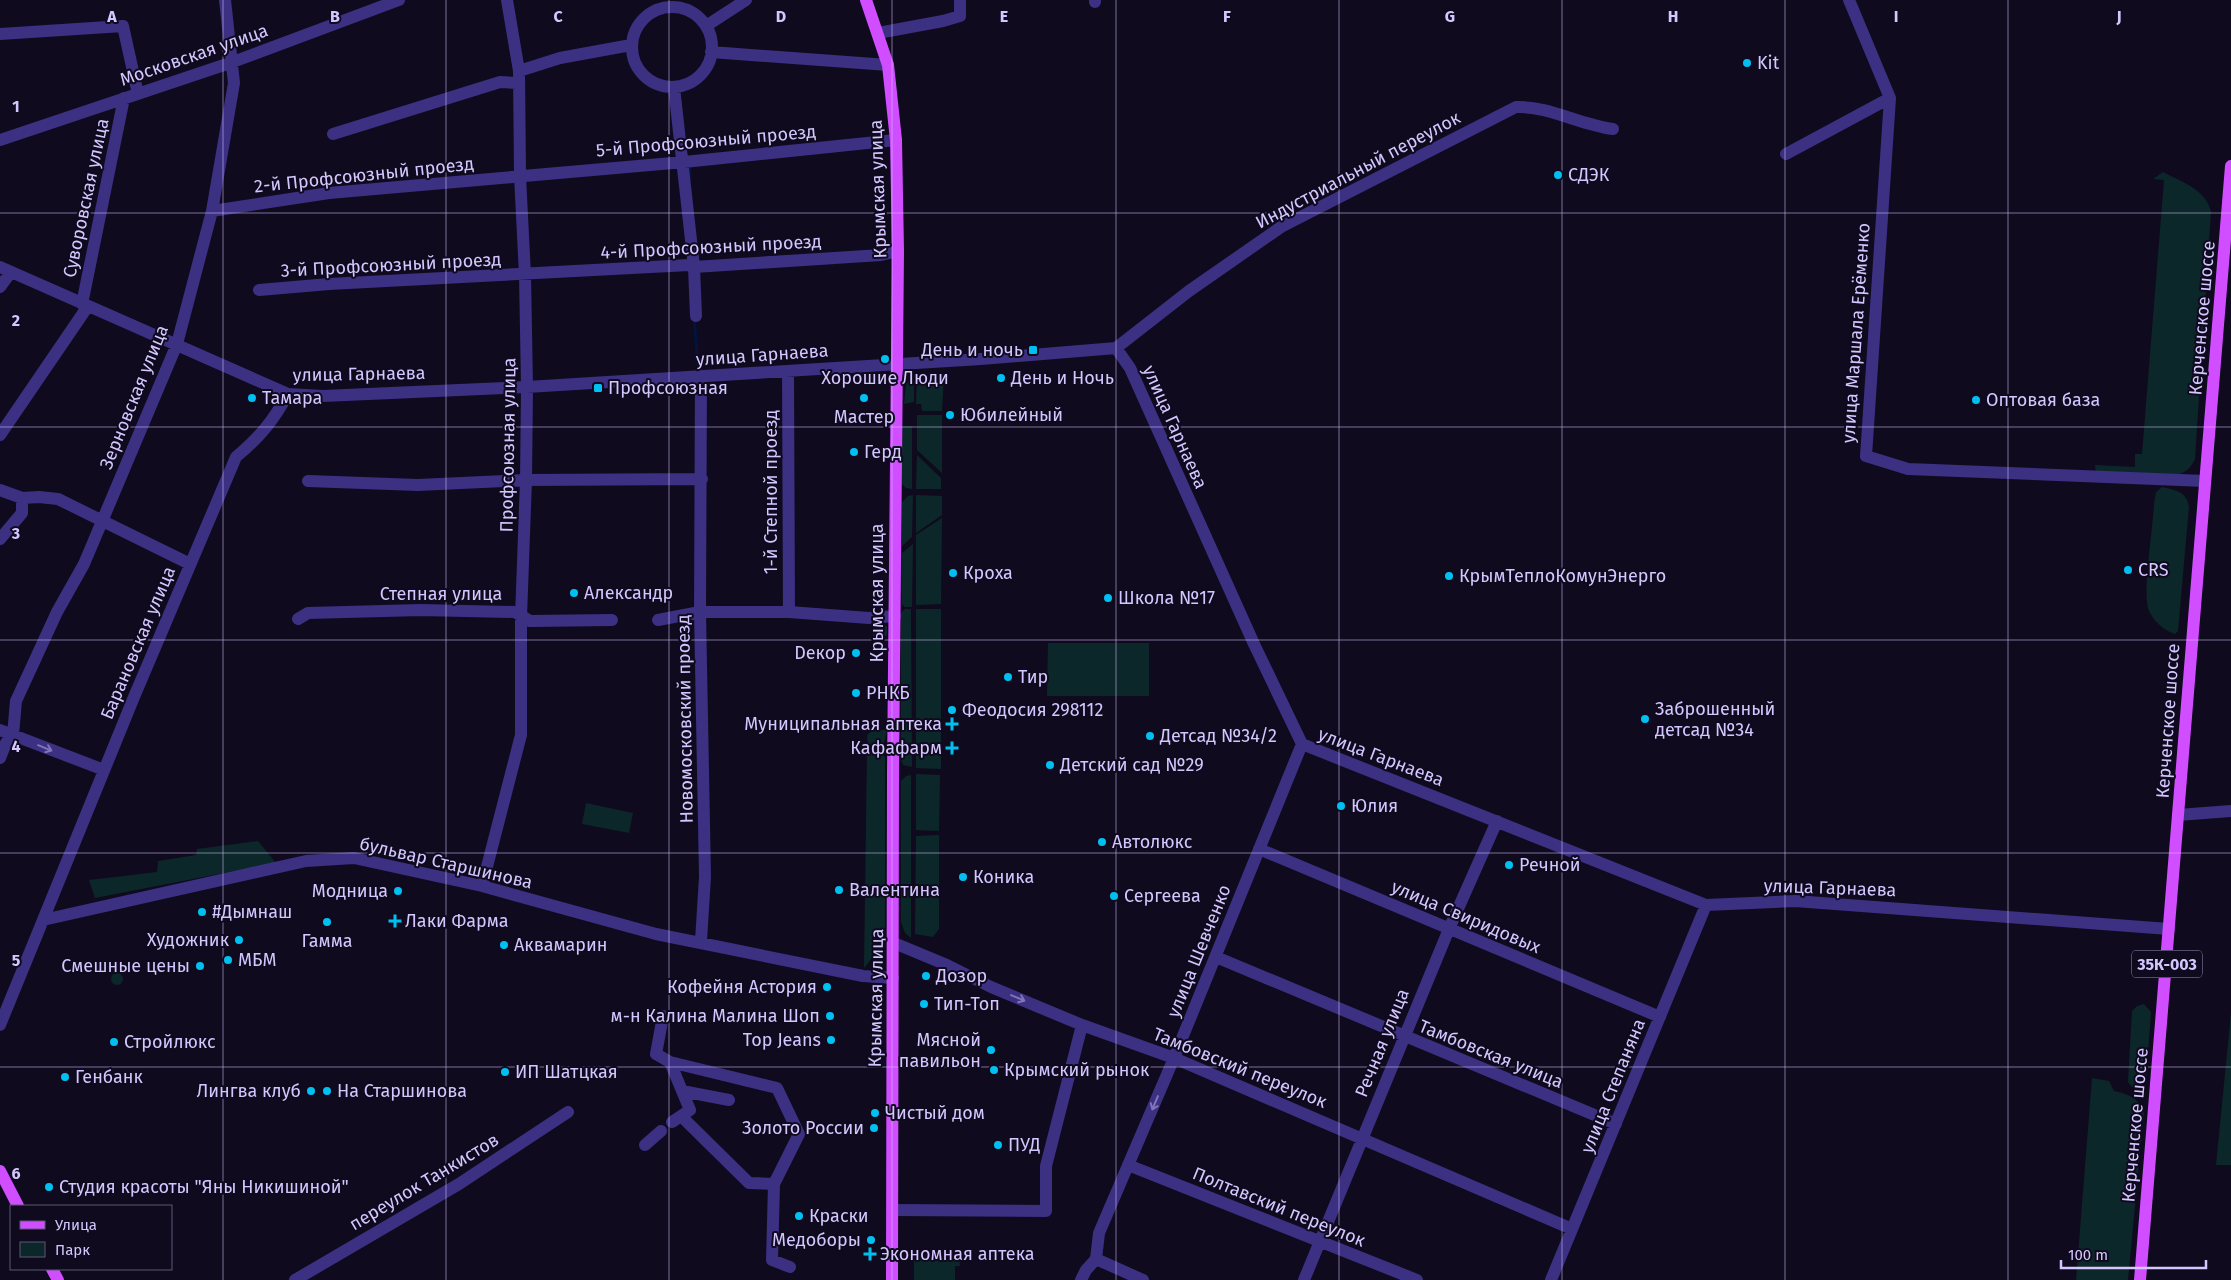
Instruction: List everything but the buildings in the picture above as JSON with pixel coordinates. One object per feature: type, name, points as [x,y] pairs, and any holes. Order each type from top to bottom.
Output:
[{"type":"main road","name":"Крымская улица","points":[[866,0],[888,65],[896,140],[898,364],[892,1280]]},
{"type":"main road","name":"Керченское шоссе","points":[[2140,1280],[2205,481],[2228,254],[2231,166]]},
{"type":"main road","points":[[0,1171],[17,1205]]},
{"type":"street","name":"Зерновская улица","points":[[0,758],[6,743],[13,735],[16,701],[57,612],[84,564],[177,344],[212,211],[234,83],[230,63],[225,0]]},
{"type":"street","name":"Московская улица","points":[[0,140],[230,63],[398,0]]},
{"type":"street","name":"Профсоюзная улица","points":[[482,886],[522,735],[521,617],[527,387],[525,275],[518,77],[508,0]]},
{"type":"street","points":[[706,26],[746,0]]},
{"type":"street","points":[[878,33],[944,21],[960,16],[960,0]]},
{"type":"street","name":"улица Маршала Ерёменко","points":[[1848,0],[1890,98],[1866,456],[1908,469],[2205,481]]},
{"type":"street","points":[[660,4],[679,7],[695,14],[706,26],[711,39],[711,52],[707,65],[699,76],[687,83],[674,87],[658,84],[644,76],[634,62],[632,45],[636,29],[646,15],[660,4]]},
{"type":"street","points":[[0,34],[123,26],[138,94]]},
{"type":"street","points":[[333,134],[518,77],[560,58],[632,45]]},
{"type":"street","points":[[711,52],[888,65]]},
{"type":"street","points":[[674,87],[684,162],[694,267],[696,316]]},
{"type":"street","name":"Суворовская улица","points":[[0,435],[85,305],[124,98]]},
{"type":"street","points":[[1786,154],[1890,98]]},
{"type":"street","name":"Индустриальный переулок","points":[[1116,348],[1193,289],[1281,227],[1516,107],[1533,106],[1595,127],[1613,129]]},
{"type":"street","name":"5-й Профсоюзный проезд","points":[[520,176],[684,162],[896,140]]},
{"type":"street","name":"2-й Профсоюзный проезд","points":[[212,211],[329,193],[520,176]]},
{"type":"street","name":"4-й Профсоюзный проезд","points":[[525,275],[689,265],[694,267],[881,254],[898,251]]},
{"type":"street","points":[[0,287],[6,270]]},
{"type":"street","name":"улица Гарнаева","points":[[6,270],[288,394],[323,396],[527,387],[898,364],[1116,348],[1130,368],[1254,644],[1302,744],[1706,905],[1795,901],[2169,929]]},
{"type":"street","name":"3-й Профсоюзный проезд","points":[[259,290],[329,284],[525,275]]},
{"type":"street","name":"1-й Степной проезд","points":[[788,371],[789,612]]},
{"type":"street","name":"Новомосковский проезд","points":[[701,376],[700,612],[706,877],[701,941]]},
{"type":"street","name":"Барановская улица","points":[[43,920],[236,457],[256,440],[272,422],[288,394]]},
{"type":"street","points":[[308,481],[418,486],[526,480],[702,479]]},
{"type":"street","points":[[0,490],[22,498],[58,499],[190,564]]},
{"type":"street","points":[[0,539],[22,513],[22,498]]},
{"type":"street","name":"Степная улица","points":[[298,619],[308,613],[420,610],[515,612],[530,621],[612,620]]},
{"type":"street","points":[[658,620],[700,612],[789,612],[869,618],[895,616]]},
{"type":"street","points":[[0,730],[104,770]]},
{"type":"street","name":"улица Шевченко","points":[[1081,1280],[1086,1270],[1096,1259],[1099,1233],[1216,957],[1302,744]]},
{"type":"street","points":[[2178,814],[2231,811]]},
{"type":"street","name":"Речная улица","points":[[1304,1280],[1449,929],[1497,821]]},
{"type":"street","name":"улица Свиридовых","points":[[1259,849],[1660,1017]]},
{"type":"street","name":"бульвар Старшинова","points":[[43,920],[306,861],[354,858],[482,886],[656,934],[701,941],[863,976],[893,978]]},
{"type":"street","name":"улица Степаняна","points":[[1551,1280],[1706,905]]},
{"type":"street","points":[[0,1025],[43,920]]},
{"type":"street","name":"Тамбовский переулок","points":[[894,943],[1082,1025],[1174,1058],[1572,1229]]},
{"type":"street","name":"Тамбовская улица","points":[[1216,957],[1404,1038],[1616,1124]]},
{"type":"street","points":[[664,1016],[656,1054],[670,1062],[777,1088],[799,1134],[774,1184],[772,1260],[790,1267]]},
{"type":"street","points":[[893,1210],[1046,1211],[1046,1166],[1082,1025]]},
{"type":"street","points":[[670,1062],[690,1110],[676,1119],[748,1183],[774,1184]]},
{"type":"street","points":[[682,1091],[729,1100]]},
{"type":"street","name":"переулок Танкистов","points":[[295,1280],[459,1184],[568,1112]]},
{"type":"street","points":[[645,1145],[661,1131]]},
{"type":"street","name":"Полтавский переулок","points":[[1128,1165],[1417,1280]]},
{"type":"street","points":[[1096,1259],[1143,1280]]},
{"type":"green space","points":[[2163,172],[2192,187],[2204,197],[2211,211],[2195,459],[2187,470],[2175,474],[2096,473],[2095,465],[2135,467],[2135,454],[2142,454],[2164,180],[2153,179]]},
{"type":"green space","points":[[944,374],[942,411],[922,411],[921,404],[916,404],[917,375]]},
{"type":"green space","points":[[914,375],[914,402],[904,404],[906,384]]},
{"type":"green space","points":[[917,415],[942,415],[942,473],[917,450]]},
{"type":"green space","points":[[902,426],[912,426],[912,489],[906,488],[902,484]]},
{"type":"green space","points":[[917,455],[941,478],[941,489],[916,489]]},
{"type":"green space","points":[[2162,487],[2180,492],[2186,498],[2189,507],[2178,631],[2175,634],[2162,627],[2155,620],[2148,608],[2147,599],[2147,573],[2154,504],[2156,492]]},
{"type":"green space","points":[[913,495],[912,537],[902,546],[902,502],[908,496]]},
{"type":"green space","points":[[916,495],[942,496],[942,515],[916,533]]},
{"type":"green space","points":[[942,518],[941,604],[916,605],[916,535]]},
{"type":"green space","points":[[913,544],[912,607],[905,607],[902,604],[902,553]]},
{"type":"green space","points":[[905,609],[911,609],[912,767],[903,765],[901,759],[901,612]]},
{"type":"green space","points":[[916,609],[941,609],[941,769],[916,768]]},
{"type":"green space","points":[[882,622],[887,627],[887,636],[873,636],[872,623]]},
{"type":"green space","points":[[1048,643],[1149,643],[1149,696],[1047,696]]},
{"type":"green space","points":[[873,730],[887,730],[884,743],[868,745],[867,735]]},
{"type":"green space","points":[[867,751],[880,751],[885,757],[885,938],[864,968]]},
{"type":"green space","points":[[916,774],[940,775],[939,831],[916,830]]},
{"type":"green space","points":[[911,775],[911,938],[905,933],[901,922],[901,781],[906,776]]},
{"type":"green space","points":[[586,803],[633,813],[629,833],[582,824]]},
{"type":"green space","points":[[939,835],[939,929],[933,937],[915,934],[916,836]]},
{"type":"green space","points":[[258,841],[276,863],[95,898],[89,880],[157,872],[158,861],[196,855],[197,849]]},
{"type":"green space","points":[[115,973],[119,973],[123,979],[119,985],[115,985],[111,981],[111,977]]},
{"type":"green space","points":[[2144,1004],[2151,1012],[2146,1080],[2138,1089],[2132,1087],[2128,1082],[2132,1011],[2137,1006]]},
{"type":"green space","points":[[2231,1013],[2231,1165],[2216,1165]]},
{"type":"green space","points":[[2092,1078],[2109,1081],[2114,1091],[2132,1097],[2139,1103],[2144,1112],[2128,1280],[2076,1280]]},
{"type":"green space","points":[[956,1254],[959,1257],[960,1266],[955,1266],[955,1280],[914,1280],[914,1256]]},
{"type":"waterway","points":[[690,168],[690,178]]},
{"type":"waterway","points":[[694,318],[698,365]]},
{"type":"place","name":"Kit","points":[[1747,63]]},
{"type":"place","name":"СДЭК","points":[[1558,175]]},
{"type":"place","name":"День и ночь","points":[[1033,350]]},
{"type":"place","name":"Хорошие Люди","points":[[885,359]]},
{"type":"place","name":"День и Ночь","points":[[1001,378]]},
{"type":"place","name":"Профсоюзная","points":[[598,388]]},
{"type":"place","name":"Тамара","points":[[252,398]]},
{"type":"place","name":"Мастер","points":[[864,398]]},
{"type":"place","name":"Оптовая база","points":[[1976,400]]},
{"type":"place","name":"Юбилейный","points":[[950,415]]},
{"type":"place","name":"Герд","points":[[854,452]]},
{"type":"place","name":"CRS","points":[[2128,570]]},
{"type":"place","name":"Кроха","points":[[953,573]]},
{"type":"place","name":"КрымТеплоКомунЭнерго","points":[[1449,576]]},
{"type":"place","name":"Александр","points":[[574,593]]},
{"type":"place","name":"Школа №17","points":[[1108,598]]},
{"type":"place","name":"Dекор","points":[[856,653]]},
{"type":"place","name":"Тир","points":[[1008,677]]},
{"type":"place","name":"РНКБ","points":[[856,693]]},
{"type":"place","name":"Феодосия 298112","points":[[952,710]]},
{"type":"place","name":"Заброшенный детсад №34","points":[[1645,719]]},
{"type":"place","name":"Муниципальная аптека","points":[[952,724]]},
{"type":"place","name":"Детсад №34/2","points":[[1150,736]]},
{"type":"place","name":"Кафафарм","points":[[952,748]]},
{"type":"place","name":"Детский сад №29","points":[[1050,765]]},
{"type":"place","name":"Юлия","points":[[1341,806]]},
{"type":"place","name":"Автолюкс","points":[[1102,842]]},
{"type":"place","name":"Речной","points":[[1509,865]]},
{"type":"place","name":"Коника","points":[[963,877]]},
{"type":"place","name":"Валентина","points":[[839,890]]},
{"type":"place","name":"Модница","points":[[398,891]]},
{"type":"place","name":"Сергеева","points":[[1114,896]]},
{"type":"place","name":"#Дымнаш","points":[[202,912]]},
{"type":"place","name":"Лаки Фарма","points":[[395,921]]},
{"type":"place","name":"Гамма","points":[[327,922]]},
{"type":"place","name":"Художник","points":[[239,940]]},
{"type":"place","name":"Аквамарин","points":[[504,945]]},
{"type":"place","name":"МБМ","points":[[228,960]]},
{"type":"place","name":"Смешные цены","points":[[200,966]]},
{"type":"place","name":"Дозор","points":[[926,976]]},
{"type":"place","name":"Кофейня Астория","points":[[827,987]]},
{"type":"place","name":"Тип-Топ","points":[[924,1004]]},
{"type":"place","name":"м-н Калина Малина Шоп","points":[[830,1016]]},
{"type":"place","name":"Top Jeans","points":[[831,1040]]},
{"type":"place","name":"Стройлюкс","points":[[114,1042]]},
{"type":"place","name":"Мясной павильон","points":[[991,1050]]},
{"type":"place","name":"Крымский рынок","points":[[994,1070]]},
{"type":"place","name":"ИП Шатцкая","points":[[505,1072]]},
{"type":"place","name":"Генбанк","points":[[65,1077]]},
{"type":"place","name":"Лингва клуб","points":[[311,1091]]},
{"type":"place","name":"На Старшинова","points":[[327,1091]]},
{"type":"place","name":"Чистый дом","points":[[875,1113]]},
{"type":"place","name":"Золото России","points":[[874,1128]]},
{"type":"place","name":"ПУД","points":[[998,1145]]},
{"type":"place","name":"Студия красоты \"Яны Никишиной\"","points":[[49,1187]]},
{"type":"place","name":"Краски","points":[[799,1216]]},
{"type":"place","name":"Медоборы","points":[[871,1240]]},
{"type":"place","name":"Экономная аптека","points":[[870,1254]]}]
